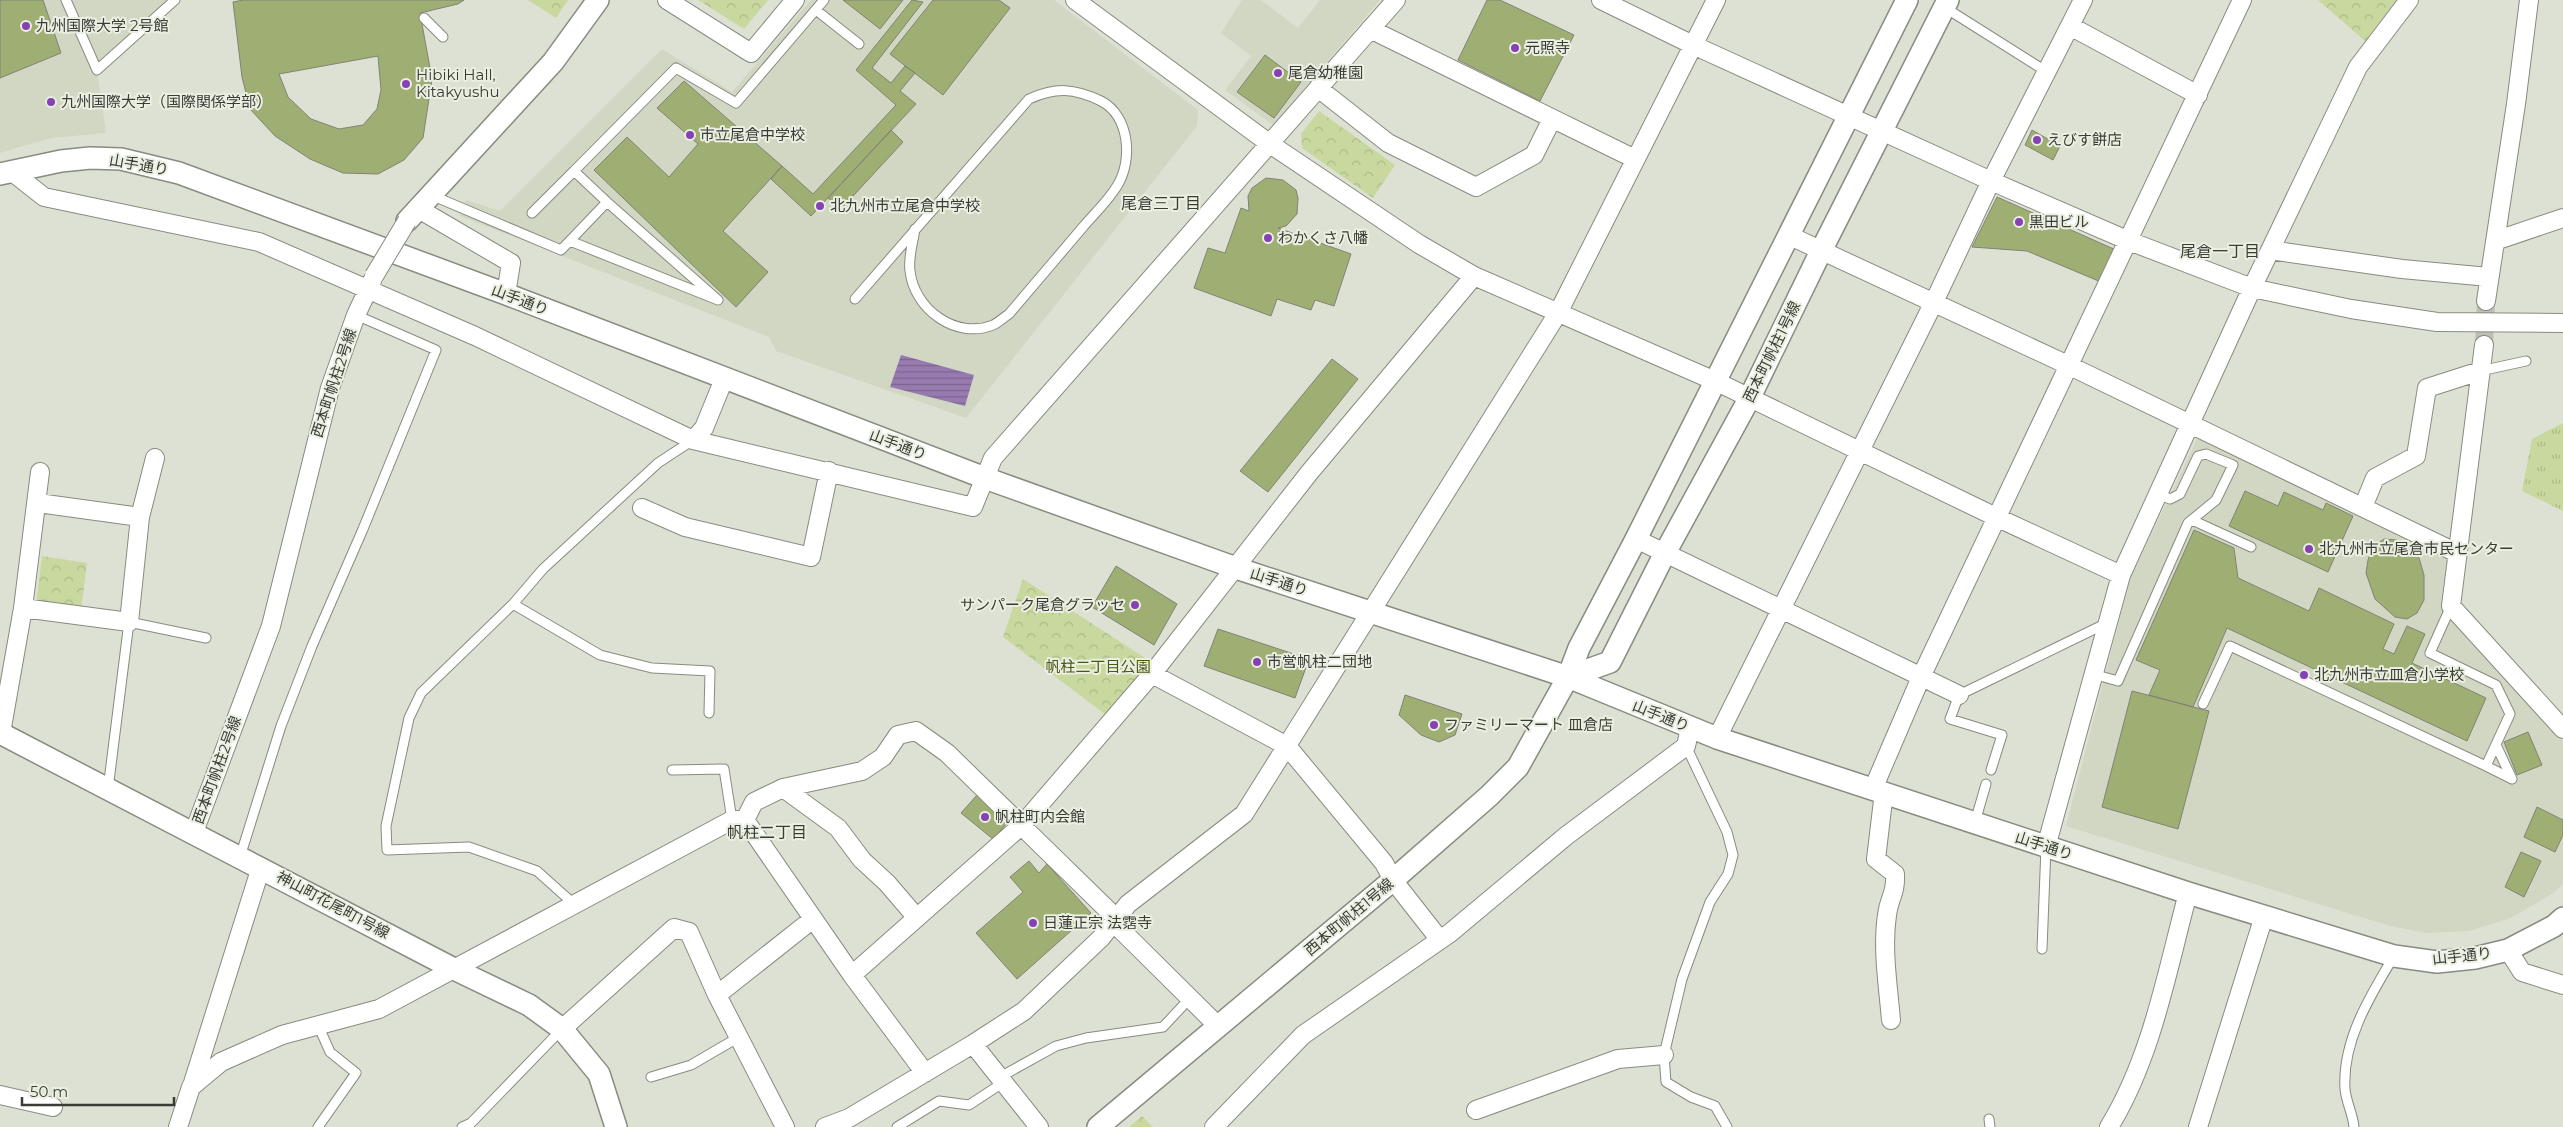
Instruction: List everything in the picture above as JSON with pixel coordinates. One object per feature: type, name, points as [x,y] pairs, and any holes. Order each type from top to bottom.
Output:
[{"type":"street","name":"西本町帆柱2号線","points":[[194,832],[271,626],[318,429],[330,388],[356,315],[371,283],[418,208],[553,62],[598,0]]},
{"type":"street","points":[[667,0],[751,53],[796,0]]},
{"type":"street","points":[[6,172],[44,197],[260,242],[371,283],[475,336],[694,440],[973,507],[993,458],[1396,0]]},
{"type":"street","points":[[1601,0],[1693,45],[1850,117],[1883,130],[1991,181],[2129,241],[2252,288],[2351,309],[2437,322],[2563,323]]},
{"type":"street","points":[[826,1127],[849,1118],[973,1044],[1024,1011],[1101,938],[1128,904],[1244,814],[1372,613],[1558,313],[1716,0]]},
{"type":"street","name":"西本町帆柱1号線","points":[[1098,1127],[1393,880],[1489,796],[1518,767],[1568,677],[1579,648],[1850,117],[1907,0]]},
{"type":"street","points":[[1718,738],[1934,302],[1991,181],[2083,0]]},
{"type":"street","points":[[1891,1020],[1885,953],[1887,913],[1896,890],[1895,874],[1876,859],[1879,790],[1921,677],[2242,0]]},
{"type":"street","points":[[2046,847],[2121,575],[2252,288],[2358,67],[2409,0]]},
{"type":"street","points":[[2486,302],[2516,104],[2528,0]]},
{"type":"street","points":[[1081,2],[1270,144],[1419,244],[1474,276],[1715,380],[1750,399],[2121,575]]},
{"type":"street","name":"西本町帆柱1号線","points":[[1568,677],[1610,662],[1665,553],[1750,399],[1822,249],[1946,3]]},
{"type":"street","points":[[2070,26],[2198,95]]},
{"type":"street","points":[[1370,30],[1636,160]]},
{"type":"street","points":[[1318,88],[1388,143],[1476,187],[1534,155],[1552,119]]},
{"type":"street","name":"山手通り","points":[[6,172],[61,161],[90,158],[121,159],[179,173],[506,294],[985,478],[1236,568],[1568,677],[1688,737],[1718,738],[2188,893],[2394,956],[2437,962],[2475,958],[2508,950],[2554,926],[2563,918]]},
{"type":"street","points":[[418,208],[510,263],[506,294]]},
{"type":"street","points":[[2495,241],[2563,218]]},
{"type":"street","points":[[1788,236],[1822,249],[2070,366],[2457,553]]},
{"type":"street","points":[[2270,250],[2402,269],[2489,277]]},
{"type":"street","points":[[852,975],[1022,825],[1152,674],[1309,473],[1474,276]]},
{"type":"street","points":[[2484,345],[2451,606],[2563,729]]},
{"type":"street","points":[[2363,507],[2375,478],[2416,456],[2427,388],[2480,371]]},
{"type":"street","points":[[694,440],[704,428],[724,379]]},
{"type":"street","points":[[24,608],[129,622],[140,517],[154,458]]},
{"type":"street","points":[[0,733],[24,608],[38,502],[40,472]]},
{"type":"street","points":[[642,508],[685,527],[811,557],[829,472]]},
{"type":"street","points":[[38,502],[140,517]]},
{"type":"street","points":[[1636,539],[1959,695]]},
{"type":"street","points":[[1152,674],[1287,746],[1384,863],[1393,880],[1440,940]]},
{"type":"street","points":[[191,1087],[221,1062],[282,1035],[379,1009],[452,968],[739,820],[754,802],[783,788],[862,772],[883,756],[898,735],[916,731],[947,753],[1022,825],[1218,1026]]},
{"type":"street","name":"神山町花尾町1号線","points":[[0,733],[108,790],[194,832],[452,968],[529,1005],[562,1029],[599,1074],[616,1127]]},
{"type":"street","points":[[1214,1127],[1303,1035],[1440,940],[1688,737]]},
{"type":"street","points":[[783,788],[838,828],[862,860],[887,883],[917,918]]},
{"type":"street","points":[[739,820],[925,1073]]},
{"type":"street","points":[[178,1127],[261,867]]},
{"type":"street","points":[[2109,1127],[2120,1110],[2146,1046],[2188,893]]},
{"type":"street","points":[[2198,1127],[2264,916]]},
{"type":"street","points":[[717,995],[813,919]]},
{"type":"street","points":[[562,1029],[674,928],[689,932],[717,995],[785,1127]]},
{"type":"street","points":[[2508,950],[2522,972],[2563,985]]},
{"type":"street","points":[[973,1044],[1039,1127]]},
{"type":"street","points":[[1476,1110],[1618,1059],[1664,1055]]},
{"type":"street","points":[[0,1095],[53,1107]]},
{"type":"lane","points":[[66,0],[96,70],[175,0]]},
{"type":"lane","points":[[532,213],[676,68],[736,103],[824,0]]},
{"type":"lane","points":[[1946,3],[2047,72]]},
{"type":"lane","points":[[816,10],[859,44]]},
{"type":"lane","points":[[424,18],[443,37]]},
{"type":"lane","points":[[855,299],[915,229],[1029,99],[1046,91],[1068,90],[1085,94],[1104,103],[1118,119],[1125,135],[1128,154],[1118,186],[1009,314],[993,325],[957,326],[939,319],[926,306],[916,292],[910,272],[910,255],[915,229]]},
{"type":"lane","points":[[570,241],[718,300],[574,171]]},
{"type":"lane","points":[[418,208],[561,250],[607,202]]},
{"type":"lane","points":[[240,856],[288,708],[436,350],[356,315]]},
{"type":"lane","points":[[2480,371],[2526,361]]},
{"type":"lane","points":[[575,906],[537,871],[469,847],[387,850],[388,817],[410,718],[421,694],[513,604],[543,569],[658,463],[694,440]]},
{"type":"lane","points":[[2093,674],[2118,681],[2188,523],[2216,500],[2233,465],[2206,454],[2198,456],[2180,494],[2170,500],[2158,494]]},
{"type":"lane","points":[[2192,520],[2251,547]]},
{"type":"lane","points":[[513,604],[600,654],[652,668],[710,671],[709,713]]},
{"type":"lane","points":[[2451,606],[2430,653],[2496,685],[2510,714],[2486,766]]},
{"type":"lane","points":[[108,790],[129,622],[206,638]]},
{"type":"lane","points":[[1991,770],[2002,735],[1950,719],[1959,695],[2107,623]]},
{"type":"lane","points":[[2204,704],[2230,646],[2512,778],[2496,745]]},
{"type":"lane","points":[[1688,737],[1727,832],[1733,855],[1728,874],[1710,902],[1682,979],[1664,1055],[1666,1082],[1691,1097],[1715,1106],[1726,1127]]},
{"type":"lane","points":[[672,770],[724,769],[739,820]]},
{"type":"lane","points":[[1974,823],[1986,784]]},
{"type":"lane","points":[[2042,949],[2046,847]]},
{"type":"lane","points":[[2354,1127],[2345,1090],[2346,1058],[2366,1002],[2394,956]]},
{"type":"lane","points":[[897,1127],[939,1102],[969,1105],[1002,1080],[1056,1046],[1086,1038],[1162,1027],[1190,998]]},
{"type":"lane","points":[[318,1025],[330,1052],[356,1073],[318,1127]]},
{"type":"lane","points":[[462,1127],[470,1123],[562,1029]]},
{"type":"lane","points":[[651,1077],[691,1065],[739,1038]]},
{"type":"shaded area","name":"九州国際大学（国際関係学部）","points":[[0,0],[175,0],[97,70],[106,133],[51,138],[0,153]]},
{"type":"shaded area","name":"北九州市立尾倉中学校","points":[[811,0],[1054,0],[1198,110],[1197,126],[966,418],[776,351],[769,337],[460,216],[466,200],[500,211],[662,49],[732,92]]},
{"type":"shaded area","name":"尾倉幼稚園","points":[[1242,0],[1261,0],[1298,28],[1320,0],[1380,0],[1273,125],[1225,90],[1251,56],[1221,33]]},
{"type":"shaded area","points":[[901,355],[974,375],[965,406],[890,387]]},
{"type":"shaded area","name":"北九州市立皿倉小学校","points":[[2198,437],[2450,557],[2444,610],[2563,741],[2563,884],[2552,894],[2511,918],[2469,931],[2427,933],[2390,926],[2066,826],[2130,579]]},
{"type":"green space","points":[[528,0],[568,0],[556,18]]},
{"type":"green space","points":[[698,0],[768,0],[744,29]]},
{"type":"green space","points":[[2318,0],[2396,0],[2365,41]]},
{"type":"green space","points":[[1319,111],[1395,165],[1373,198],[1302,148],[1301,134]]},
{"type":"green space","points":[[2563,423],[2563,511],[2522,491],[2532,439]]},
{"type":"green space","points":[[42,556],[87,563],[81,611],[36,605]]},
{"type":"green space","name":"帆柱二丁目公園","points":[[1023,579],[1153,663],[1106,715],[1003,637]]},
{"type":"green space","points":[[1142,1116],[1153,1127],[1129,1127]]},
{"type":"building","name":"九州国際大学 2号館","points":[[0,0],[43,0],[61,53],[0,78]]},
{"type":"building","name":"Hibiki Hall, Kitakyushu","points":[[243,0],[464,0],[458,4],[420,13],[432,79],[423,138],[404,160],[378,174],[343,173],[310,159],[275,136],[250,109],[242,77],[233,2]],"holes":[[[378,56],[381,90],[377,109],[363,125],[339,129],[311,119],[288,97],[279,74]]]},
{"type":"building","points":[[843,0],[903,0],[880,29]]},
{"type":"building","points":[[912,0],[923,2],[872,68],[891,83],[905,66],[915,73],[900,91],[916,104],[811,216],[771,179],[782,166],[813,194],[896,105],[856,70]]},
{"type":"building","points":[[933,0],[999,0],[1010,8],[943,95],[890,54]]},
{"type":"building","name":"元照寺","points":[[1487,0],[1500,0],[1574,35],[1540,101],[1458,60]]},
{"type":"building","points":[[1265,55],[1301,82],[1274,118],[1237,92]]},
{"type":"building","points":[[684,81],[782,166],[723,231],[768,272],[736,307],[594,170],[627,137],[669,177],[698,144],[657,108]]},
{"type":"building","points":[[891,130],[903,142],[841,209],[828,198]]},
{"type":"building","points":[[2032,130],[2060,146],[2053,160],[2025,145]]},
{"type":"building","name":"わかくさ八幡","points":[[1266,178],[1283,180],[1296,190],[1298,198],[1297,214],[1286,226],[1278,228],[1351,254],[1334,306],[1315,300],[1311,310],[1277,299],[1271,316],[1194,288],[1208,248],[1225,253],[1241,208],[1249,211],[1248,196],[1252,188]]},
{"type":"building","name":"黒田ビル","points":[[1997,197],[2116,250],[2101,282],[2027,251],[1972,247]]},
{"type":"building","points":[[1332,359],[1358,379],[1268,492],[1240,471]]},
{"type":"building","name":"北九州市立尾倉市民センター","points":[[2245,491],[2278,506],[2284,492],[2323,510],[2326,503],[2353,516],[2328,572],[2229,526]]},
{"type":"building","points":[[2194,530],[2234,548],[2238,578],[2309,611],[2319,588],[2394,624],[2383,649],[2394,654],[2407,626],[2425,634],[2412,663],[2486,698],[2467,741],[2227,628],[2193,707],[2149,695],[2160,670],[2136,660]]},
{"type":"building","points":[[2384,539],[2409,544],[2419,558],[2424,575],[2424,600],[2417,613],[2407,619],[2395,617],[2375,599],[2366,573],[2373,547]]},
{"type":"building","name":"サンパーク尾倉グラッセ","points":[[1116,566],[1177,604],[1154,645],[1092,607]]},
{"type":"building","name":"市営帆柱二団地","points":[[1218,629],[1309,659],[1295,698],[1204,666]]},
{"type":"building","points":[[2132,691],[2209,711],[2178,829],[2102,807]]},
{"type":"building","name":"ファミリーマート 皿倉店","points":[[1405,695],[1462,714],[1455,735],[1439,742],[1421,735],[1399,715]]},
{"type":"building","points":[[2528,732],[2542,765],[2517,775],[2504,742]]},
{"type":"building","name":"帆柱町内会館","points":[[977,795],[1008,822],[993,839],[961,813]]},
{"type":"building","points":[[2537,807],[2563,820],[2563,835],[2555,852],[2524,837]]},
{"type":"building","points":[[2521,852],[2541,861],[2524,897],[2505,887]]},
{"type":"building","name":"日蓮正宗 法霑寺","points":[[1029,861],[1039,873],[1047,864],[1091,913],[1017,979],[976,933],[1023,892],[1010,877]]},
{"type":"tunnel","points":[[2484,345],[2486,301]]},
{"type":"place","name":"九州国際大学 2号館","points":[[26,26]]},
{"type":"place","name":"元照寺","points":[[1515,48]]},
{"type":"place","name":"尾倉幼稚園","points":[[1278,73]]},
{"type":"place","name":"Hibiki Hall, Kitakyushu","points":[[406,84]]},
{"type":"place","name":"九州国際大学（国際関係学部）","points":[[51,102]]},
{"type":"place","name":"市立尾倉中学校","points":[[690,135]]},
{"type":"place","name":"えびす餅店","points":[[2037,140]]},
{"type":"place","name":"北九州市立尾倉中学校","points":[[820,206]]},
{"type":"place","name":"黒田ビル","points":[[2019,222]]},
{"type":"place","name":"わかくさ八幡","points":[[1268,238]]},
{"type":"place","name":"北九州市立尾倉市民センター","points":[[2309,549]]},
{"type":"place","name":"サンパーク尾倉グラッセ","points":[[1135,605]]},
{"type":"place","name":"市営帆柱二団地","points":[[1257,662]]},
{"type":"place","name":"北九州市立皿倉小学校","points":[[2304,675]]},
{"type":"place","name":"ファミリーマート 皿倉店","points":[[1434,725]]},
{"type":"place","name":"帆柱町内会館","points":[[985,817]]},
{"type":"place","name":"日蓮正宗 法霑寺","points":[[1033,923]]},
{"type":"district","name":"尾倉三丁目","points":[[1161,203]]},
{"type":"district","name":"尾倉一丁目","points":[[2220,251]]},
{"type":"district","name":"帆柱二丁目","points":[[767,832]]}]
